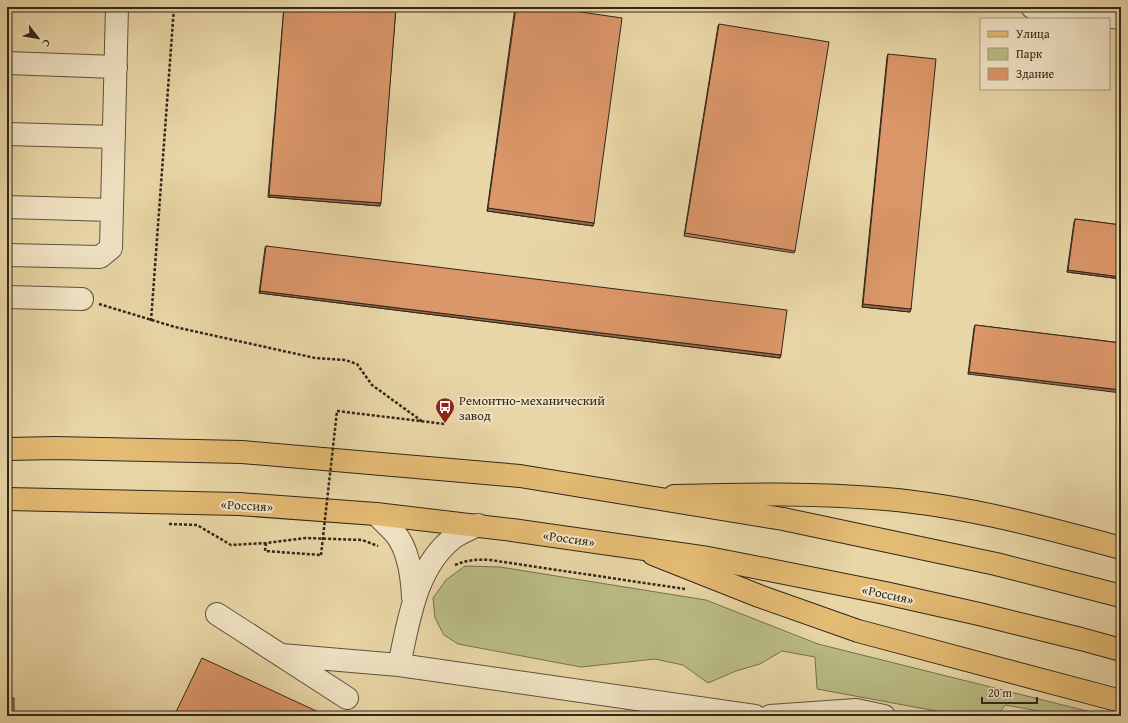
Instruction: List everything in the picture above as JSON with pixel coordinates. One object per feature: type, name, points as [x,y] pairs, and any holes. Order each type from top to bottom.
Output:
[{"type":"main road","points":[[7,449],[55,448],[242,452],[520,476],[783,519],[996,564],[1121,596]]},
{"type":"main road","points":[[646,496],[752,494],[839,496],[888,500],[985,514],[1033,524],[1121,548]]},
{"type":"main road","name":"«Россия»","points":[[7,499],[239,504],[376,514],[478,525],[708,558],[885,593],[979,614],[1121,650]]},
{"type":"main road","points":[[637,548],[759,596],[858,631],[1121,701]]},
{"type":"lane","points":[[7,255],[100,257],[111,248],[117,7]]},
{"type":"lane","points":[[1032,7],[1121,18]]},
{"type":"lane","points":[[7,63],[116,67]]},
{"type":"lane","points":[[7,134],[114,137]]},
{"type":"lane","points":[[7,207],[112,210]]},
{"type":"lane","points":[[7,297],[82,299]]},
{"type":"lane","points":[[376,514],[395,533],[405,550],[411,568],[413,604]]},
{"type":"lane","points":[[399,665],[413,604],[425,572],[439,551],[454,537],[478,525]]},
{"type":"lane","points":[[217,614],[347,698]]},
{"type":"lane","points":[[281,655],[399,665],[755,716]]},
{"type":"lane","points":[[770,716],[806,715],[856,710],[884,716]]},
{"type":"path","points":[[151,321],[174,7]]},
{"type":"path","points":[[82,299],[151,321],[315,358],[345,360],[357,364],[372,385],[423,422]]},
{"type":"path","points":[[266,543],[266,551],[320,555],[338,411],[445,424]]},
{"type":"path","points":[[166,524],[197,525],[231,545],[266,543],[306,538],[362,540],[382,548]]},
{"type":"path","points":[[451,567],[464,561],[475,559],[490,560],[687,590]]},
{"type":"green space","points":[[465,566],[500,567],[706,600],[818,644],[1103,716],[1066,716],[1005,705],[997,716],[963,716],[817,689],[815,657],[782,651],[760,664],[736,671],[708,683],[683,665],[655,659],[581,667],[458,644],[444,635],[435,618],[433,598],[446,580]]},
{"type":"building","points":[[284,7],[396,7],[381,203],[269,195]]},
{"type":"building","points":[[516,7],[546,7],[622,18],[594,223],[488,208]]},
{"type":"building","points":[[719,24],[829,42],[795,251],[685,233]]},
{"type":"building","points":[[888,54],[936,59],[911,309],[863,304]]},
{"type":"building","points":[[1075,219],[1121,225],[1121,277],[1068,270]]},
{"type":"building","points":[[266,246],[787,310],[781,355],[260,291]]},
{"type":"building","points":[[975,325],[1121,343],[1121,390],[969,372]]},
{"type":"building","points":[[202,658],[327,716],[174,716]]},
{"type":"building","points":[[7,698],[14,698],[14,716],[7,716]]},
{"type":"place","name":"Ремонтно-механический завод","points":[[445,424]]}]
